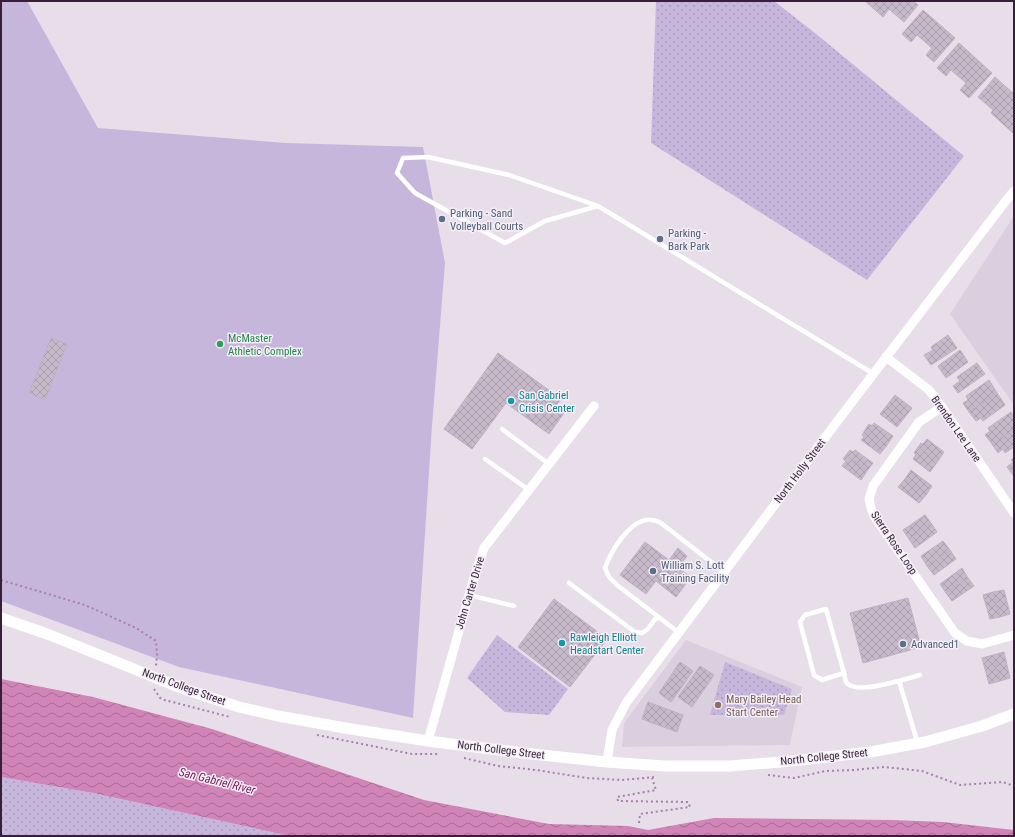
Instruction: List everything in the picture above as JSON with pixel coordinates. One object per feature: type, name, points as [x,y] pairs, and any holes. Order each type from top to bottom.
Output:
[{"type":"street","name":"North Holly Street","points":[[607,762],[612,730],[626,703],[886,357],[1014,191]]},
{"type":"street","name":"Brendon Lee Lane","points":[[886,357],[929,390],[1014,514]]},
{"type":"street","name":"John Carter Drive","points":[[428,741],[469,595],[484,548],[594,406]]},
{"type":"street","name":"Sierra Rose Loop","points":[[942,407],[920,422],[873,486],[869,499],[871,508],[874,516],[955,633],[967,641],[982,644],[1014,635]]},
{"type":"street","name":"North College Street","points":[[1,618],[50,635],[188,690],[239,707],[278,716],[428,741],[607,762],[664,766],[730,766],[792,762],[918,744],[982,726],[1014,714]]},
{"type":"lane","points":[[598,206],[545,221],[505,243],[415,194],[397,173],[403,158],[428,157],[509,175],[598,206],[874,374]]},
{"type":"lane","points":[[502,429],[549,464]]},
{"type":"lane","points":[[486,459],[529,490]]},
{"type":"lane","points":[[679,633],[617,585],[609,577],[605,568],[618,543],[631,527],[641,521],[652,520],[661,523],[724,572]]},
{"type":"lane","points":[[569,583],[635,632],[642,633],[648,629],[655,619],[660,618]]},
{"type":"lane","points":[[469,595],[514,606]]},
{"type":"lane","points":[[844,672],[822,680],[814,674],[800,622],[805,615],[826,609],[847,682],[852,687],[862,688],[899,681],[920,675]]},
{"type":"lane","points":[[899,681],[918,744]]},
{"type":"path","points":[[1,580],[85,605],[136,628],[156,641],[156,667],[151,685],[161,700],[230,717]]},
{"type":"path","points":[[312,734],[412,754],[443,754]]},
{"type":"path","points":[[459,756],[498,766],[587,778],[622,780],[659,777]]},
{"type":"path","points":[[765,774],[794,778],[825,771],[885,767],[922,771],[960,785],[1003,782],[1014,786]]},
{"type":"path","points":[[639,823],[640,814],[690,807],[688,802],[618,801],[617,797],[656,790],[652,778]]},
{"type":"shaded area","name":"McMaster Athletic Complex","points":[[1,1],[27,1],[98,128],[286,143],[423,147],[445,263],[432,426],[413,718],[179,667],[1,601]]},
{"type":"shaded area","points":[[656,1],[774,1],[964,156],[867,280],[651,143]]},
{"type":"shaded area","points":[[1014,216],[1014,405],[950,314]]},
{"type":"shaded area","points":[[497,635],[568,689],[549,715],[505,712],[467,678]]},
{"type":"shaded area","name":"Mary Bailey Head Start Center","points":[[686,640],[802,687],[790,745],[622,747],[624,723]]},
{"type":"shaded area","points":[[725,662],[792,689],[784,715],[710,715]]},
{"type":"shaded area","points":[[1,777],[93,793],[290,836],[1,836]]},
{"type":"water","name":"San Gabriel River","points":[[1,679],[93,697],[212,729],[424,800],[549,824],[628,826],[648,830],[714,818],[892,820],[943,822],[1014,830],[1014,836],[290,836],[93,793],[1,777]]},
{"type":"building","points":[[865,1],[913,1],[918,5],[904,22],[889,9],[883,17]]},
{"type":"building","points":[[923,10],[955,38],[934,62],[926,55],[932,48],[917,35],[911,42],[902,34]]},
{"type":"building","points":[[959,43],[992,73],[969,98],[960,90],[966,83],[951,70],[946,76],[937,68]]},
{"type":"building","points":[[995,77],[1014,94],[1014,134],[991,113],[993,110],[978,97]]},
{"type":"building","points":[[948,335],[957,348],[931,365],[924,355],[933,350],[931,347]]},
{"type":"building","points":[[51,338],[67,344],[45,400],[29,393]]},
{"type":"building","points":[[960,350],[968,362],[946,378],[938,366]]},
{"type":"building","name":"San Gabriel Crisis Center","points":[[498,353],[561,399],[555,407],[564,413],[549,434],[506,403],[472,449],[444,429]]},
{"type":"building","points":[[977,363],[985,374],[958,393],[953,386],[960,381],[957,377]]},
{"type":"building","points":[[989,380],[997,393],[969,412],[963,403],[968,400],[966,396]]},
{"type":"building","points":[[997,393],[1005,405],[983,421],[981,418],[976,421],[969,412]]},
{"type":"building","points":[[895,395],[912,408],[905,417],[888,404]]},
{"type":"building","points":[[888,404],[905,417],[897,427],[880,414]]},
{"type":"building","points":[[1011,412],[1014,417],[1014,429],[992,444],[985,435],[990,431],[988,428]]},
{"type":"building","points":[[874,423],[893,436],[887,445],[865,430],[869,424],[872,426]]},
{"type":"building","points":[[1014,429],[1014,447],[1005,453],[1003,449],[998,453],[992,444]]},
{"type":"building","points":[[865,430],[887,445],[880,454],[861,440],[864,437],[862,435]]},
{"type":"building","points":[[927,439],[944,452],[938,461],[918,447]]},
{"type":"building","points":[[918,447],[938,461],[930,472],[913,459],[916,454],[914,453]]},
{"type":"building","points":[[850,450],[853,452],[855,450],[873,463],[867,471],[846,455]]},
{"type":"building","points":[[846,455],[867,471],[861,480],[842,466],[846,461],[843,459]]},
{"type":"building","points":[[1014,457],[1013,475],[1007,467],[1013,462],[1011,460]]},
{"type":"building","points":[[911,470],[932,486],[926,495],[905,479]]},
{"type":"building","points":[[905,479],[926,495],[919,503],[898,487]]},
{"type":"building","points":[[925,515],[931,523],[909,539],[903,530]]},
{"type":"building","points":[[931,523],[937,532],[915,548],[909,539]]},
{"type":"building","points":[[943,541],[950,550],[927,566],[921,556]]},
{"type":"building","name":"William S. Lott Training Facility","points":[[645,542],[669,560],[678,548],[687,556],[678,568],[691,577],[676,597],[656,581],[646,594],[620,575]]},
{"type":"building","points":[[950,550],[956,559],[934,575],[927,566]]},
{"type":"building","points":[[962,568],[968,578],[946,593],[940,584]]},
{"type":"building","points":[[968,578],[974,586],[952,601],[946,593]]},
{"type":"building","points":[[1004,590],[1010,614],[1000,617],[993,592]]},
{"type":"building","points":[[993,592],[1000,617],[990,619],[983,595]]},
{"type":"building","points":[[908,598],[921,647],[863,663],[850,613]]},
{"type":"building","name":"Rawleigh Elliott Headstart Center","points":[[554,599],[607,639],[570,687],[518,647]]},
{"type":"building","points":[[1004,652],[1010,678],[1000,681],[993,655]]},
{"type":"building","points":[[993,655],[1000,681],[989,684],[982,658]]},
{"type":"building","points":[[680,662],[693,671],[671,702],[659,693]]},
{"type":"building","points":[[700,666],[714,675],[692,707],[678,697]]},
{"type":"building","points":[[648,702],[683,715],[677,732],[642,719]]},
{"type":"place","name":"Parking - Sand Volleyball Courts","points":[[442,219]]},
{"type":"place","name":"Parking - Bark Park","points":[[660,239]]},
{"type":"place","name":"McMaster Athletic Complex","points":[[220,344]]},
{"type":"place","name":"San Gabriel Crisis Center","points":[[511,401]]},
{"type":"place","name":"William S. Lott Training Facility","points":[[653,571]]},
{"type":"place","name":"Rawleigh Elliott Headstart Center","points":[[562,643]]},
{"type":"place","name":"Advanced1","points":[[903,644]]},
{"type":"place","name":"Mary Bailey Head Start Center","points":[[718,705]]}]
